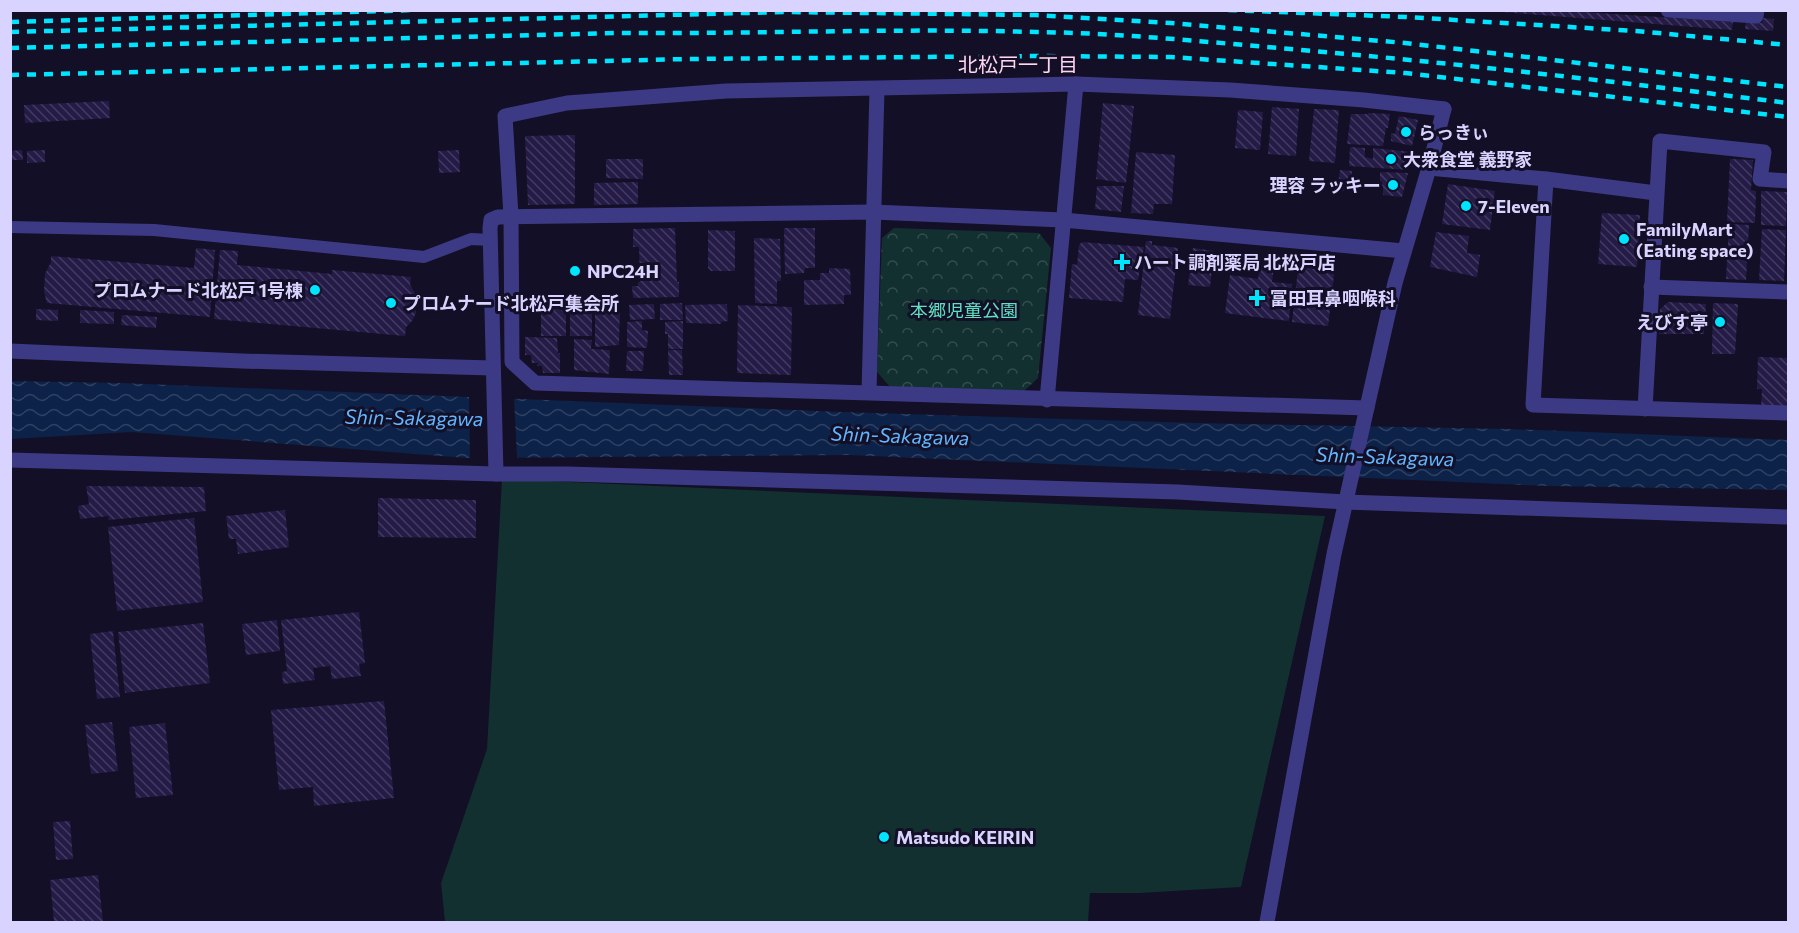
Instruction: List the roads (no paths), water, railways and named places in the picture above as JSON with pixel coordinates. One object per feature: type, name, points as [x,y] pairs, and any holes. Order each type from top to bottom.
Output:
[{"type":"street","points":[[1668,10],[1756,16],[1757,10]]},
{"type":"street","points":[[1047,400],[1076,84]]},
{"type":"street","points":[[1267,922],[1345,502],[1404,251],[1444,109],[1364,100],[1230,90],[1076,84],[726,91],[567,103],[505,116],[512,216],[512,362],[535,383],[1367,408]]},
{"type":"street","points":[[868,392],[877,89]]},
{"type":"street","points":[[1645,409],[1660,141],[1764,152],[1760,179],[1788,181]]},
{"type":"street","points":[[1429,168],[1546,179],[1656,194]]},
{"type":"street","points":[[1546,179],[1533,405],[1788,413]]},
{"type":"street","points":[[496,468],[490,240],[491,220],[498,217],[872,212],[1063,220],[1404,251]]},
{"type":"street","points":[[1651,287],[1788,292]]},
{"type":"street","points":[[10,351],[242,361],[492,368]]},
{"type":"street","points":[[10,460],[496,468],[579,474],[1166,492],[1345,502],[1788,517]]},
{"type":"lane","points":[[10,227],[154,230],[424,257],[471,239],[490,240]]},
{"type":"water","name":"Shin-Sakagawa","points":[[11,381],[121,383],[842,412],[1197,423],[1510,429],[1788,440],[1788,490],[1549,486],[850,455],[467,458],[132,432],[11,439]]},
{"type":"railway","points":[[10,22],[414,10]]},
{"type":"railway","points":[[1228,10],[1406,17],[1636,31],[1788,45]]},
{"type":"railway","points":[[10,32],[784,12],[1036,15],[1171,23],[1405,43],[1788,87]]},
{"type":"railway","points":[[10,48],[617,33],[931,31],[1066,33],[1187,40],[1406,60],[1788,103]]},
{"type":"railway","points":[[10,75],[688,59],[1170,57],[1405,73],[1788,117]]},
{"type":"place","name":"らっきぃ","points":[[1406,132]]},
{"type":"place","name":"大衆食堂 義野家","points":[[1391,159]]},
{"type":"place","name":"理容 ラッキー","points":[[1393,185]]},
{"type":"place","name":"7-Eleven","points":[[1466,206]]},
{"type":"place","name":"FamilyMart (Eating space)","points":[[1624,239]]},
{"type":"place","name":"ハート調剤薬局 北松戸店","points":[[1122,262]]},
{"type":"place","name":"NPC24H","points":[[575,271]]},
{"type":"place","name":"プロムナード北松戸 1号棟","points":[[315,290]]},
{"type":"place","name":"冨田耳鼻咽喉科","points":[[1257,298]]},
{"type":"place","name":"プロムナード北松戸集会所","points":[[391,303]]},
{"type":"place","name":"えびす亭","points":[[1720,322]]},
{"type":"place","name":"Matsudo KEIRIN","points":[[884,837]]},
{"type":"district","name":"北松戸一丁目","points":[[1018,64]]},
{"type":"park label","name":"本郷児童公園","points":[[964,310]]}]
